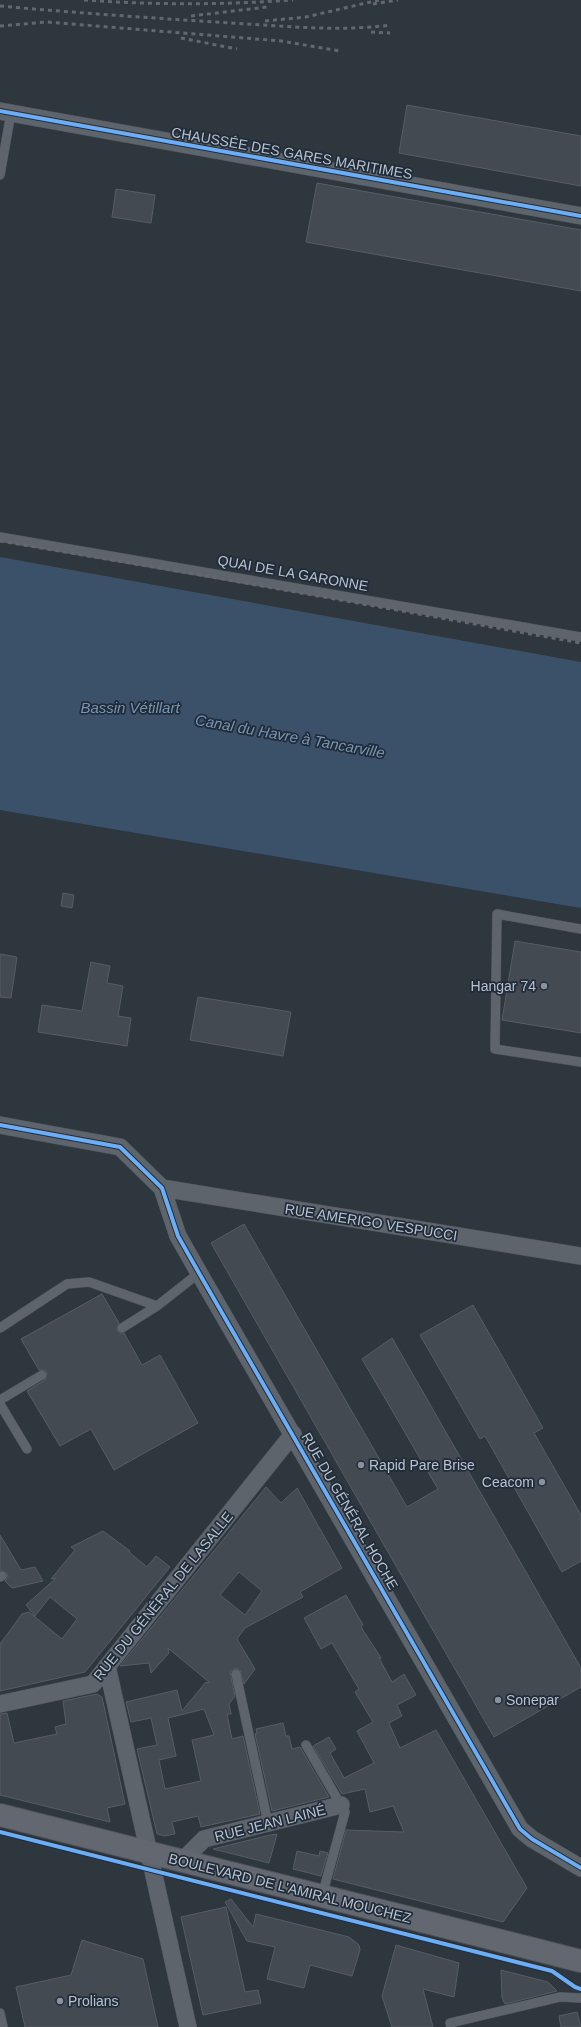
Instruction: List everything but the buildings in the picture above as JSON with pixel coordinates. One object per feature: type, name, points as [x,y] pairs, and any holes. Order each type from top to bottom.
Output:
[{"type":"main road","name":"BOULEVARD DE L'AMIRAL MOUCHEZ","points":[[0,1815],[151,1861],[187,1862],[322,1896],[580,1956]]},
{"type":"street","name":"CHAUSSÉE DES GARES MARITIMES","points":[[6,112],[581,216]]},
{"type":"street","name":"RUE DU GÉNÉRAL HOCHE","points":[[0,1125],[120,1147],[162,1188],[178,1236],[520,1829],[532,1839],[581,1868]]},
{"type":"street","name":"RUE AMERIGO VESPUCCI","points":[[162,1188],[581,1256]]},
{"type":"street","name":"RUE DU GÉNÉRAL DE LASALLE","points":[[0,1704],[93,1684],[293,1434]]},
{"type":"street","points":[[107,1666],[188,2027]]},
{"type":"street","name":"RUE JEAN LAINÉ","points":[[187,1862],[189,1854],[204,1839],[341,1805]]},
{"type":"lane","points":[[0,175],[6,112]]},
{"type":"lane","name":"QUAI DE LA GARONNE","points":[[0,537],[581,637]]},
{"type":"lane","points":[[581,930],[498,914],[495,1049],[581,1062]]},
{"type":"lane","points":[[122,1328],[157,1306],[199,1273]]},
{"type":"lane","points":[[0,1328],[67,1284],[89,1282],[157,1306]]},
{"type":"lane","points":[[0,1400],[42,1375]]},
{"type":"lane","points":[[0,1404],[27,1449]]},
{"type":"lane","points":[[236,1674],[268,1823]]},
{"type":"lane","points":[[306,1746],[345,1812],[322,1896]]},
{"type":"lane","points":[[451,2027],[450,2023],[560,1997],[581,1998]]},
{"type":"lane","points":[[0,2013],[3,2027]]},
{"type":"water","name":"Bassin Vétillart","points":[[0,557],[581,662],[581,908],[0,810]]},
{"type":"railway","points":[[84,0],[188,4],[293,0]]},
{"type":"railway","points":[[265,21],[306,17],[379,0]]},
{"type":"railway","points":[[373,4],[398,0]]},
{"type":"railway","points":[[0,6],[291,27],[351,28],[391,25]]},
{"type":"railway","points":[[191,16],[267,7]]},
{"type":"railway","points":[[0,26],[47,22],[281,41],[340,51]]},
{"type":"railway","points":[[371,32],[390,33]]},
{"type":"railway","points":[[181,38],[237,49]]},
{"type":"railway","points":[[0,541],[581,643]]},
{"type":"cycle path","points":[[0,111],[581,216]]},
{"type":"cycle path","points":[[0,1125],[120,1147],[162,1188],[178,1236],[520,1829],[532,1839],[581,1868]]},
{"type":"cycle path","points":[[0,1832],[552,1971],[575,1987],[581,1989]]},
{"type":"place","name":"Hangar 74","points":[[544,986]]},
{"type":"place","name":"Rapid Pare Brise","points":[[361,1465]]},
{"type":"place","name":"Ceacom","points":[[542,1482]]},
{"type":"place","name":"Sonepar","points":[[498,1700]]},
{"type":"place","name":"Prolians","points":[[60,2001]]},
{"type":"water label","name":"Canal du Havre à Tancarville","points":[[290,736]]}]
